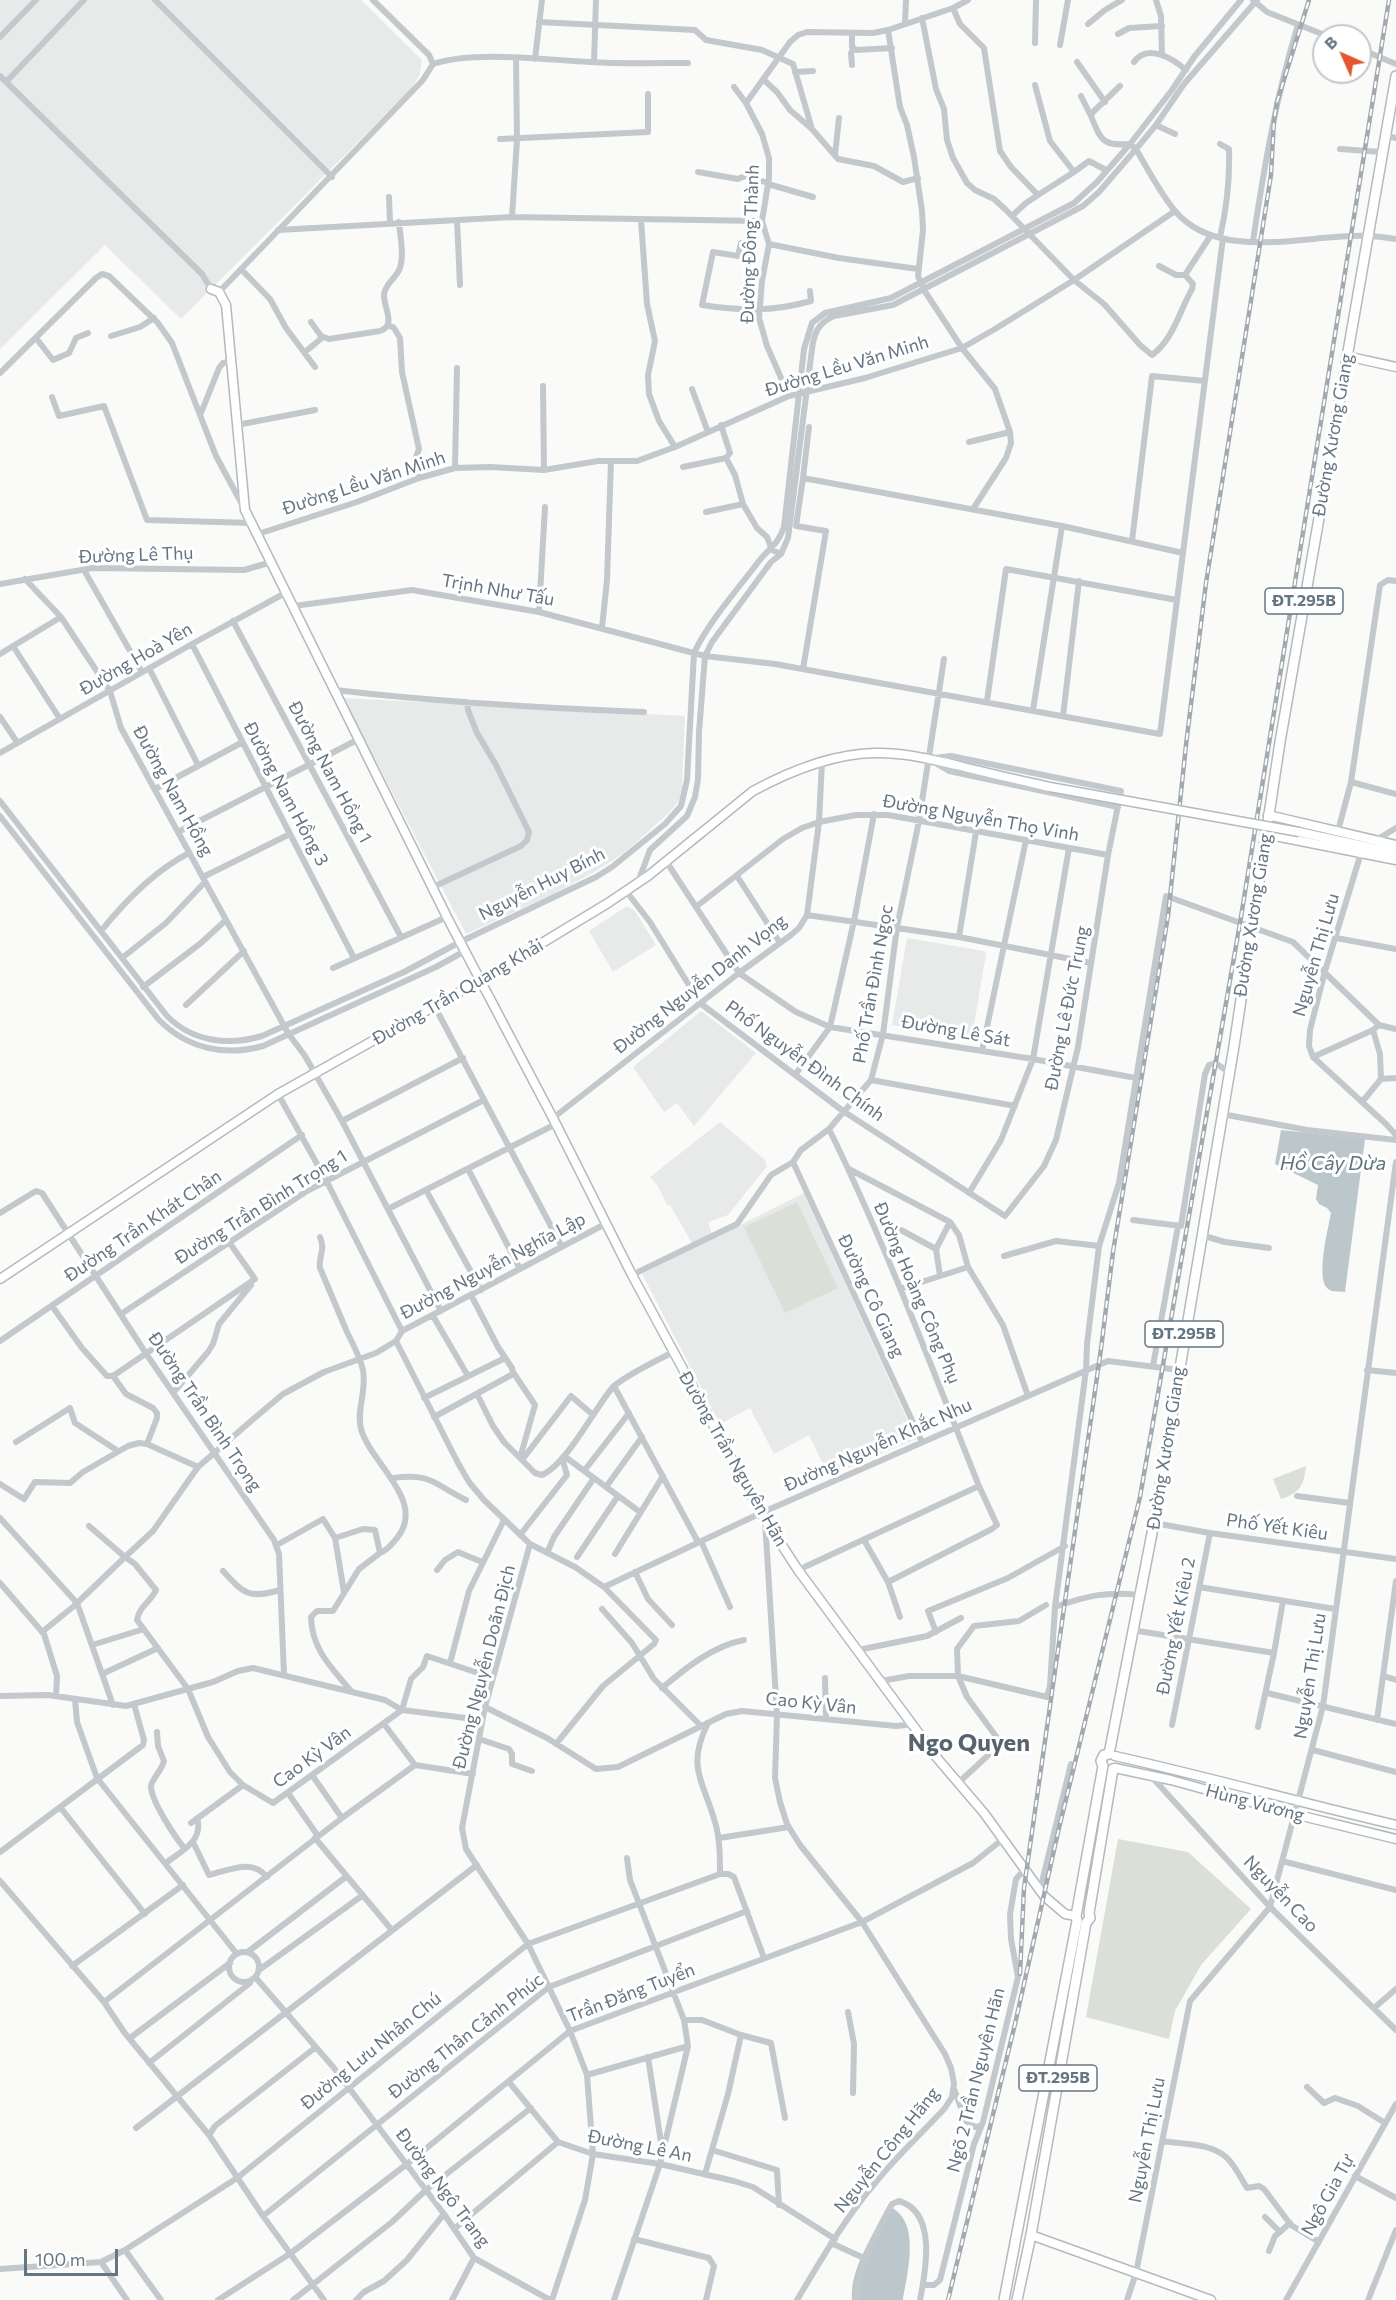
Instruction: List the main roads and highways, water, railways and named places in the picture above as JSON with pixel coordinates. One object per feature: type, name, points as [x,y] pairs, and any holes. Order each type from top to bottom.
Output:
[{"type":"main road","name":"Đường Xương Giang","points":[[1112,1755],[1132,1630],[1154,1523],[1200,1235],[1229,1072],[1268,815],[1381,152],[1396,76]]},
{"type":"main road","name":"Đường Trần Nguyên Hãn","points":[[215,290],[226,305],[245,510],[447,916],[607,1222],[632,1275],[763,1516],[798,1570],[1040,1890],[1065,1914],[1079,1918]]},
{"type":"main road","points":[[1346,356],[1396,367]]},
{"type":"main road","name":"Đường Trần Quang Khải","points":[[0,1279],[278,1094],[435,1007],[626,891],[753,792],[770,782],[822,761],[875,753],[928,759],[1050,787],[1299,832],[1396,853]]},
{"type":"main road","points":[[1268,815],[1396,845]]},
{"type":"main road","points":[[1265,834],[1396,860]]},
{"type":"main road","name":"ĐT.295B","points":[[1004,2300],[1079,1918],[1110,1767],[1117,1763],[1112,1755],[1103,1757],[1110,1767],[1090,1918],[1079,1918]]},
{"type":"main road","name":"Hùng Vương","points":[[1112,1755],[1298,1803],[1396,1823]]},
{"type":"main road","name":"Hùng Vương","points":[[1110,1767],[1149,1774],[1396,1839]]},
{"type":"main road","points":[[1170,1780],[1173,1769]]},
{"type":"main road","name":"ĐT.295B","points":[[1017,2300],[1030,2236],[1079,1918]]},
{"type":"main road","points":[[1017,2232],[1026,2226],[1030,2236],[1211,2300]]},
{"type":"water","name":"Hồ Cây Dừa","points":[[1281,1130],[1365,1139],[1345,1292],[1331,1291],[1324,1282],[1324,1252],[1331,1213],[1316,1199],[1318,1185],[1275,1164]]},
{"type":"water","points":[[892,2208],[901,2215],[907,2225],[909,2237],[909,2264],[903,2300],[852,2300],[852,2288],[858,2265],[885,2211]]},
{"type":"railway","points":[[1020,1974],[1024,1888],[1113,1252],[1168,916],[1206,583],[1271,175],[1277,102],[1309,0]]},
{"type":"railway","points":[[948,2300],[1015,2024],[1059,1828],[1140,1497],[1240,923],[1389,0]]},
{"type":"district","name":"Ngo Quyen","points":[[969,1743]]}]
